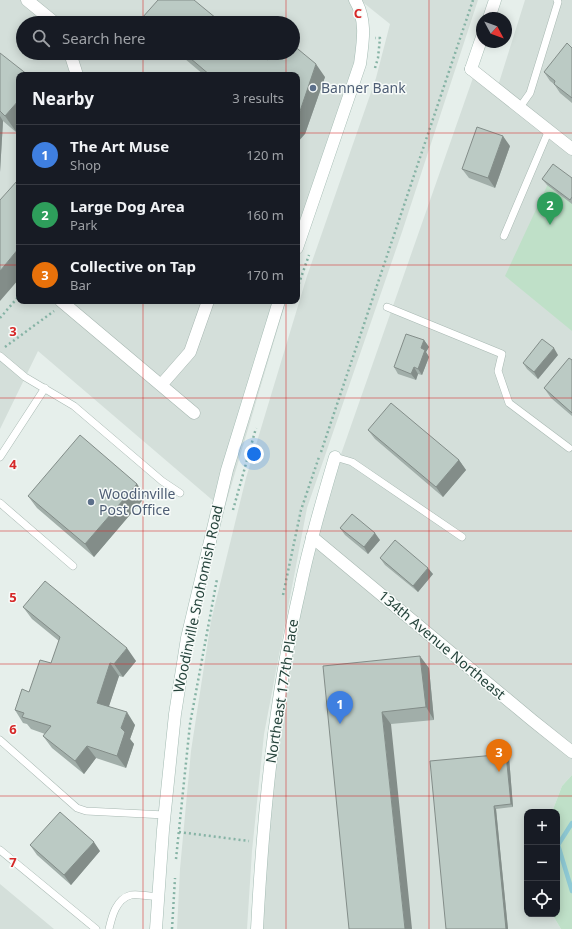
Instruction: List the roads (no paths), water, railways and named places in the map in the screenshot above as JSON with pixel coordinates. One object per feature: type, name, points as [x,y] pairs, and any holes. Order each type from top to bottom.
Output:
[{"type":"street","points":[[27,0],[46,16]]},
{"type":"street","points":[[300,238],[360,64],[364,38],[363,17],[355,0]]},
{"type":"street","points":[[491,12],[495,0]]},
{"type":"street","points":[[478,48],[471,70],[572,148]]},
{"type":"street","points":[[72,60],[76,72]]},
{"type":"street","points":[[66,304],[162,384],[194,413]]},
{"type":"street","points":[[162,384],[190,352],[207,304]]},
{"type":"street","name":"Woodinville Snohomish Road","points":[[156,929],[163,830],[175,714],[187,638],[227,470],[278,304]]},
{"type":"street","name":"Northeast 177th Place","points":[[257,929],[262,843],[277,710],[289,641],[312,537],[335,457]]},
{"type":"street","name":"134th Avenue Northeast","points":[[312,537],[572,752]]},
{"type":"lane","points":[[520,107],[530,93],[558,2],[557,0]]},
{"type":"lane","points":[[504,236],[549,130]]},
{"type":"lane","points":[[387,307],[502,354],[498,371],[509,403],[569,448]]},
{"type":"lane","points":[[0,356],[25,377],[74,406],[162,481],[180,493]]},
{"type":"lane","points":[[0,457],[45,388]]},
{"type":"lane","points":[[335,457],[352,462],[462,537]]},
{"type":"lane","points":[[0,503],[73,566]]},
{"type":"lane","points":[[0,740],[77,808],[86,811],[165,815]]},
{"type":"lane","points":[[0,850],[96,929]]},
{"type":"lane","points":[[109,929],[112,914],[118,905],[131,895],[158,897]]},
{"type":"waterway","points":[[572,823],[558,845],[572,891]]},
{"type":"place","name":"Banner Bank","points":[[313,88]]},
{"type":"place","name":"Large Dog Area","points":[[550,225]]},
{"type":"place","name":"Woodinville Post Office","points":[[91,502]]},
{"type":"place","name":"The Art Muse","points":[[340,724]]},
{"type":"place","name":"Collective on Tap","points":[[499,772]]}]
